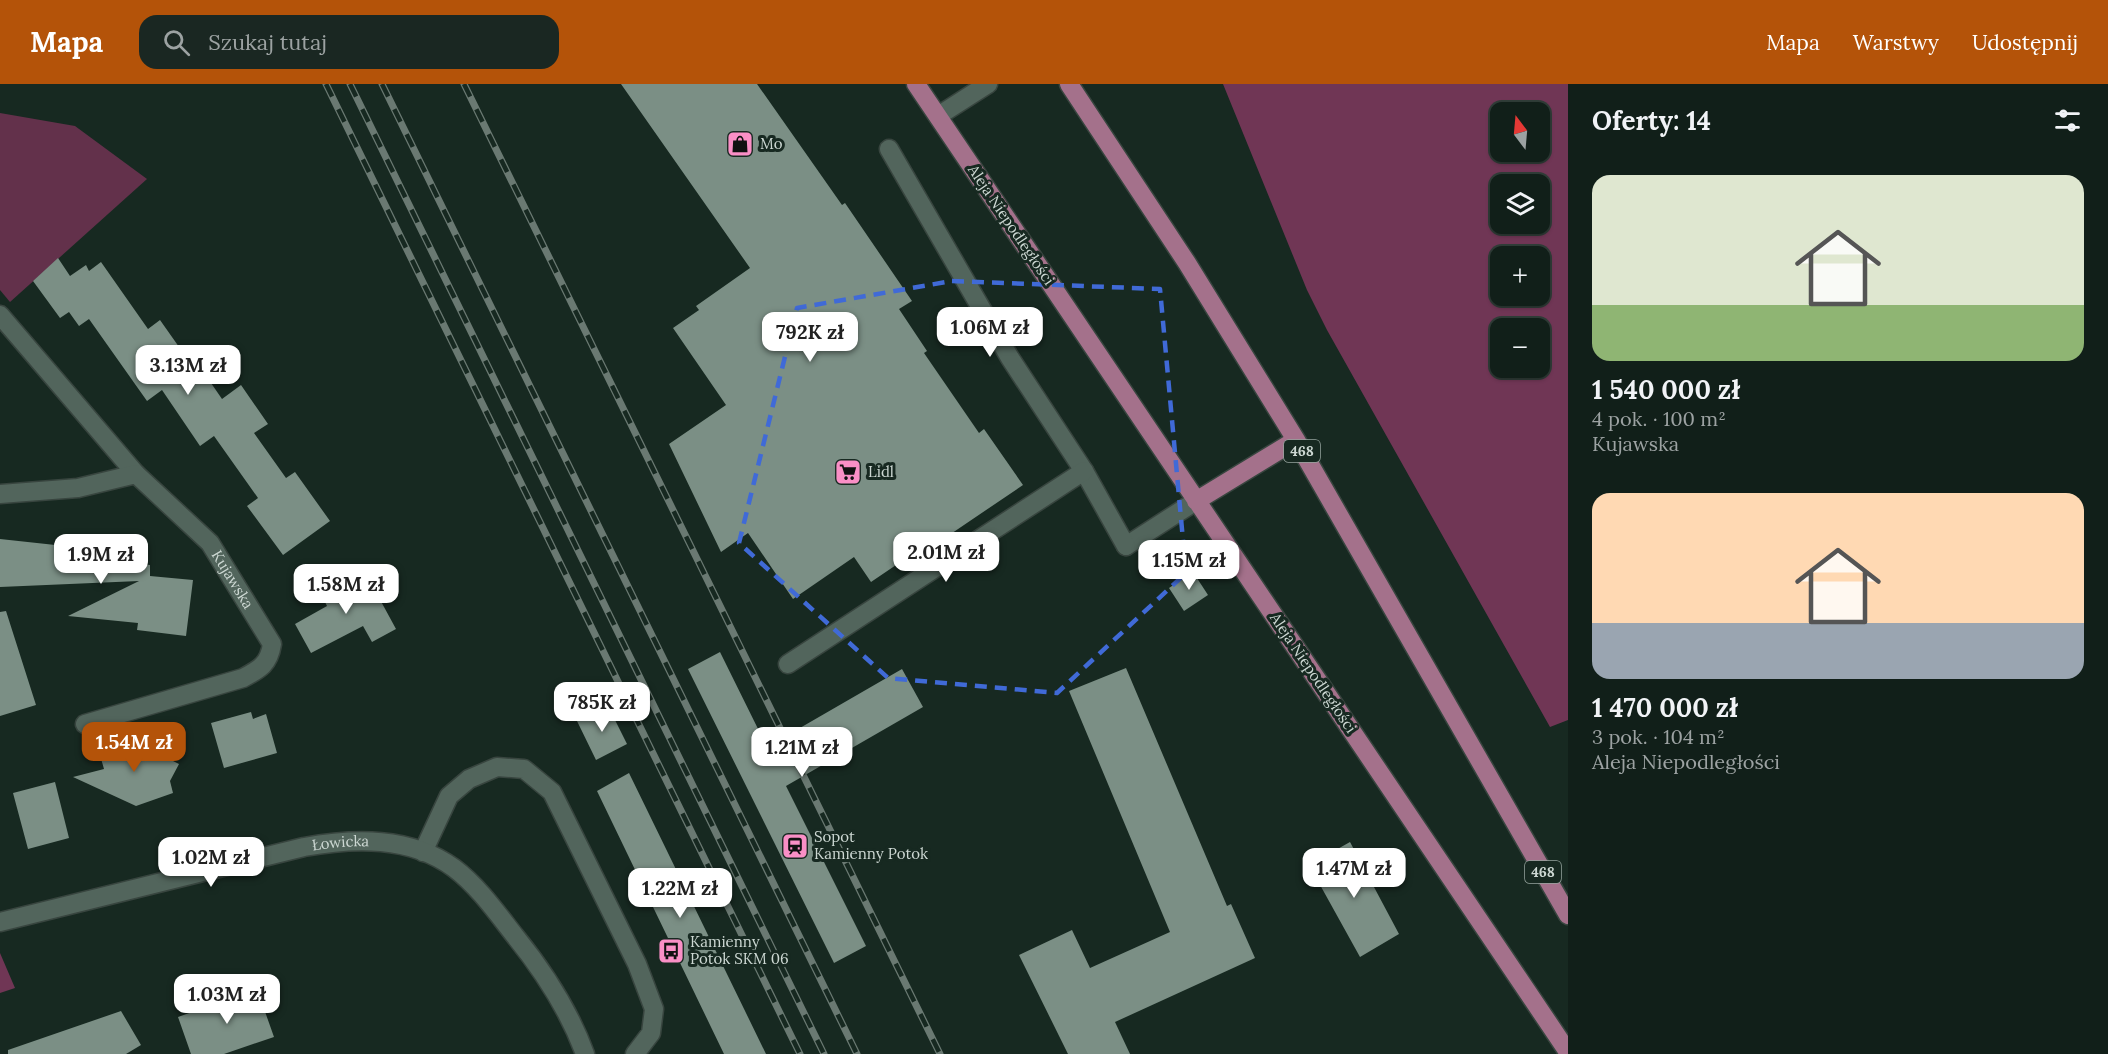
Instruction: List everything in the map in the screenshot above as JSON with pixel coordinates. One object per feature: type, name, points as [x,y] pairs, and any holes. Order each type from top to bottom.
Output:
[{"type":"main road","name":"Aleja Niepodległości","points":[[916,84],[1568,1052]]},
{"type":"main road","name":"468","points":[[1069,84],[1187,263],[1296,440],[1568,915]]},
{"type":"main road","points":[[1196,501],[1296,440]]},
{"type":"street","points":[[938,116],[988,84]]},
{"type":"street","points":[[889,149],[1010,358],[1084,471],[1126,546],[1196,501]]},
{"type":"street","name":"Kujawska","points":[[0,315],[136,474],[210,543],[272,644],[270,657],[263,668],[243,678],[85,724]]},
{"type":"street","points":[[788,664],[1084,471]]},
{"type":"street","points":[[0,494],[78,489],[136,474]]},
{"type":"street","points":[[423,852],[449,796],[469,778],[497,766],[524,769],[552,792],[637,964],[654,1009],[651,1033],[635,1054]]},
{"type":"street","name":"Łowicka","points":[[0,922],[304,847],[345,840],[382,841],[423,852],[454,868],[485,898],[540,968],[572,1018],[585,1054]]},
{"type":"highlighted area","points":[[952,281],[1160,289],[1186,573],[1057,693],[888,678],[739,543],[797,308]]},
{"type":"shaded area","points":[[1223,84],[1568,84],[1568,720],[1550,727],[1327,330],[1307,290]]},
{"type":"shaded area","points":[[0,113],[75,126],[147,179],[10,302],[0,290]]},
{"type":"shaded area","points":[[0,953],[15,988],[0,993]]},
{"type":"building","points":[[621,84],[757,84],[842,205],[845,203],[912,301],[899,309],[927,351],[924,353],[979,433],[984,429],[1023,485],[933,546],[930,542],[871,582],[854,557],[793,599],[748,533],[721,552],[669,444],[726,405],[673,328],[699,310],[696,306],[750,268]]},
{"type":"building","points":[[58,258],[70,276],[86,265],[89,271],[101,262],[148,329],[160,320],[184,354],[189,351],[222,399],[241,385],[268,424],[254,433],[286,478],[295,472],[330,521],[283,555],[247,506],[258,498],[214,436],[200,446],[162,390],[147,401],[89,319],[79,326],[69,312],[60,318],[33,281]]},
{"type":"building","points":[[0,539],[83,548],[81,556],[150,565],[150,576],[193,580],[186,636],[137,630],[138,623],[68,616],[139,581],[0,587]]},
{"type":"building","points":[[1193,572],[1208,595],[1184,611],[1169,588]]},
{"type":"building","points":[[351,573],[359,589],[371,583],[396,629],[372,642],[363,626],[311,653],[295,624],[327,606],[319,590]]},
{"type":"building","points":[[6,611],[36,705],[0,716],[0,612]]},
{"type":"building","points":[[720,652],[767,747],[902,669],[923,707],[786,786],[866,946],[834,963],[688,669]]},
{"type":"building","points":[[1126,668],[1227,906],[1231,904],[1255,958],[1115,1022],[1130,1054],[1068,1054],[1019,955],[1072,930],[1090,968],[1170,932],[1069,691]]},
{"type":"building","points":[[608,706],[627,744],[596,760],[577,721]]},
{"type":"building","points":[[251,712],[253,719],[266,714],[277,753],[224,768],[211,723]]},
{"type":"building","points":[[152,725],[161,755],[179,764],[170,781],[173,793],[136,806],[73,777],[104,769],[96,741],[132,761]]},
{"type":"building","points":[[629,773],[766,1054],[724,1054],[597,791]]},
{"type":"building","points":[[55,782],[69,838],[28,849],[13,793]]},
{"type":"building","points":[[1350,842],[1399,934],[1360,957],[1309,865]]},
{"type":"building","points":[[257,989],[274,1037],[224,1054],[191,1054],[178,1017]]},
{"type":"building","points":[[121,1011],[141,1045],[126,1054],[8,1054],[8,1050]]},
{"type":"railway","points":[[326,84],[800,1054]]},
{"type":"railway","points":[[350,84],[824,1054]]},
{"type":"railway","points":[[382,84],[857,1054]]},
{"type":"railway","points":[[464,84],[940,1054]]},
{"type":"place","name":"Mo","points":[[740,144]]},
{"type":"place","name":"Lidl","points":[[848,472]]},
{"type":"place","name":"Sopot Kamienny Potok","points":[[795,846]]},
{"type":"place","name":"Kamienny Potok SKM 06","points":[[671,951]]}]
